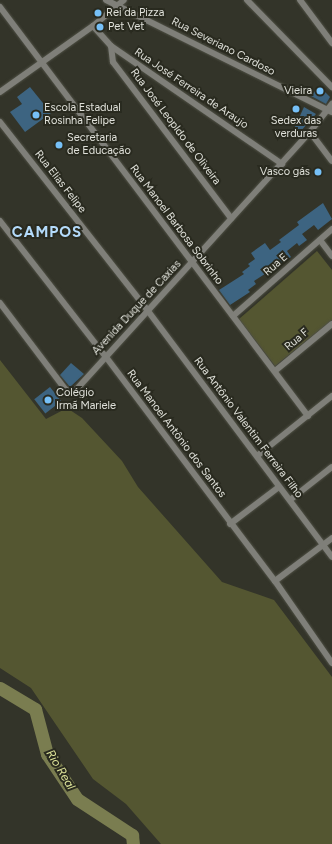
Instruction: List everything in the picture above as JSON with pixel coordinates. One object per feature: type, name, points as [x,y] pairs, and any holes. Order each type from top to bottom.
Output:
[{"type":"street","name":"Rua Severiano Cardoso","points":[[106,0],[330,111]]},
{"type":"street","points":[[0,92],[92,26],[124,0]]},
{"type":"street","points":[[248,0],[332,87]]},
{"type":"street","points":[[300,0],[332,43]]},
{"type":"street","name":"Rua Manoel Barbosa Sobrinho","points":[[0,7],[40,63],[308,416]]},
{"type":"street","name":"Rua José Ferreira de Araujo","points":[[92,26],[110,46],[282,164]]},
{"type":"street","name":"Rua José Leopldo de Oliveira","points":[[110,46],[113,62],[231,218]]},
{"type":"street","name":"Avenida Duque de Caxias","points":[[0,303],[65,389],[69,392],[75,391],[330,111],[332,104]]},
{"type":"street","name":"Rua Elias Felipe","points":[[0,122],[148,311]]},
{"type":"street","points":[[310,132],[332,161]]},
{"type":"street","name":"Rua Manoel Antônio dos Santos","points":[[0,221],[106,357],[230,524],[275,581],[332,663]]},
{"type":"street","name":"Rua E","points":[[233,316],[332,229]]},
{"type":"street","points":[[320,240],[332,256]]},
{"type":"street","name":"Rua Antônio Valentim Ferreira Filho","points":[[148,311],[332,557]]},
{"type":"street","name":"Rua F","points":[[275,371],[332,324]]},
{"type":"street","points":[[257,456],[332,396]]},
{"type":"street","points":[[290,500],[332,467]]},
{"type":"street","points":[[230,524],[280,487]]},
{"type":"street","points":[[275,581],[332,538]]},
{"type":"green space","points":[[317,251],[332,270],[332,320],[275,366],[239,319]]},
{"type":"green space","points":[[0,360],[46,419],[67,408],[82,418],[122,461],[138,487],[222,582],[274,600],[332,677],[332,844],[161,844],[126,804],[93,779],[31,688],[0,668]]},
{"type":"building","name":"Vieira","points":[[319,86],[330,97],[326,104],[311,96]]},
{"type":"building","points":[[30,87],[51,113],[25,132],[10,112],[22,104],[17,97]]},
{"type":"building","points":[[304,107],[316,114],[300,132],[294,129]]},
{"type":"building","points":[[323,203],[332,219],[318,230],[314,225],[302,234],[307,240],[299,246],[297,243],[287,251],[291,257],[254,281],[256,284],[248,290],[250,292],[230,305],[219,290],[244,274],[242,272],[250,266],[248,264],[255,259],[251,253],[265,243],[270,250],[281,242],[279,240],[299,225],[297,222]]},
{"type":"building","points":[[71,363],[84,374],[70,387],[60,375]]},
{"type":"building","name":"Colégio Irmã Mariele","points":[[50,387],[61,401],[45,413],[34,399]]},
{"type":"waterway","name":"Rio Real","points":[[0,688],[35,709],[47,754],[77,799],[132,835],[133,844]]},
{"type":"place","name":"Rei da Pizza","points":[[98,13]]},
{"type":"place","name":"Pet Vet","points":[[100,27]]},
{"type":"place","name":"Vieira","points":[[320,91]]},
{"type":"place","name":"Sedex das verduras","points":[[296,109]]},
{"type":"place","name":"Escola Estadual Rosinha Felipe","points":[[36,115]]},
{"type":"place","name":"Secretaria de Educação","points":[[59,145]]},
{"type":"place","name":"Vasco gás","points":[[318,172]]},
{"type":"place","name":"Colégio Irmã Mariele","points":[[48,400]]},
{"type":"district","name":"CAMPOS","points":[[47,233]]}]
